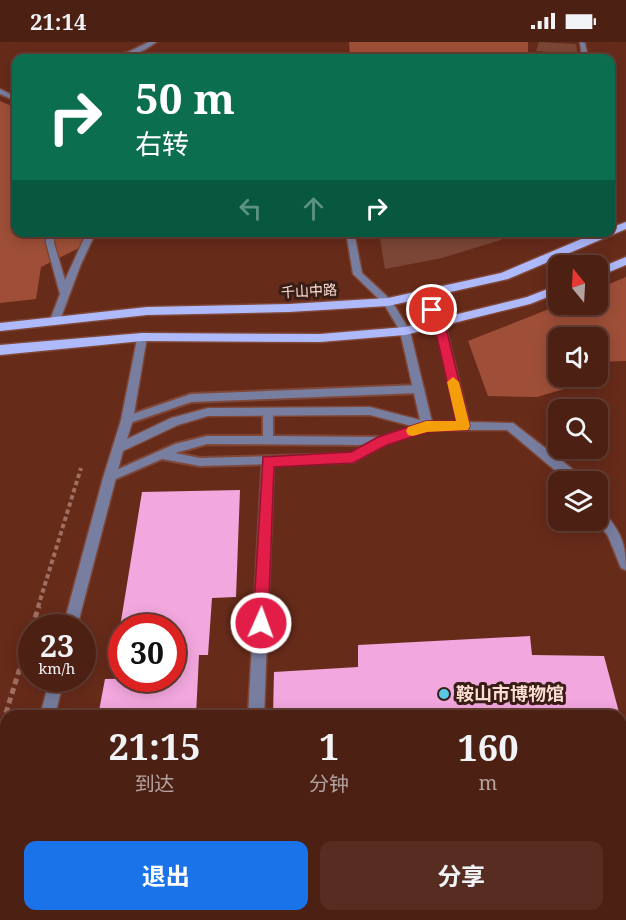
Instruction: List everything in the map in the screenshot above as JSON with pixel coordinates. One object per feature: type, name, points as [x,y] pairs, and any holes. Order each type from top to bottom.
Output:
[{"type":"main road","name":"千山中路","points":[[0,327],[147,310],[289,308],[388,302],[504,276],[598,237]]},
{"type":"main road","points":[[608,268],[626,261]]},
{"type":"main road","points":[[0,350],[142,337],[320,338],[405,331],[440,324],[530,300],[548,293]]},
{"type":"street","points":[[133,54],[153,42]]},
{"type":"street","points":[[50,237],[65,294]]},
{"type":"street","points":[[55,320],[90,237]]},
{"type":"street","points":[[351,237],[358,274],[388,302],[405,331],[426,426]]},
{"type":"street","points":[[423,295],[440,324],[464,426]]},
{"type":"street","points":[[73,614],[109,478],[128,420],[142,337]]},
{"type":"street","points":[[118,448],[175,421],[208,412],[370,411],[426,426],[509,426],[566,471]]},
{"type":"street","points":[[256,710],[268,461]]},
{"type":"street","points":[[608,526],[626,564]]},
{"type":"street","points":[[49,710],[53,692]]},
{"type":"lane","points":[[128,420],[190,398],[419,389]]},
{"type":"lane","points":[[268,411],[268,440]]},
{"type":"lane","points":[[162,455],[200,462],[353,458],[382,441],[426,426]]},
{"type":"lane","points":[[109,478],[179,447],[207,440],[382,441]]},
{"type":"path","points":[[36,614],[81,468]]},
{"type":"path","points":[[7,710],[18,674]]},
{"type":"shaded area","points":[[349,42],[528,42],[528,54],[350,54]]},
{"type":"shaded area","points":[[539,42],[576,44],[577,54],[560,54],[536,51]]},
{"type":"shaded area","points":[[0,101],[12,106],[12,237],[88,237],[85,245],[41,267],[36,299],[0,303]]},
{"type":"shaded area","points":[[380,237],[504,237],[501,240],[442,258],[385,269]]},
{"type":"shaded area","points":[[626,277],[626,361],[608,362],[608,327],[548,327],[548,387],[571,387],[537,397],[488,396],[468,341],[548,309],[548,315],[608,315],[608,284]]},
{"type":"building","points":[[240,490],[236,597],[212,598],[208,655],[199,655],[196,710],[99,710],[105,679],[108,679],[108,692],[186,692],[186,614],[122,614],[142,492]]},
{"type":"building","name":"鞍山市博物馆","points":[[530,636],[532,655],[604,656],[618,710],[273,710],[274,672],[358,667],[358,645]]},
{"type":"slow traffic","points":[[413,431],[426,426],[464,426],[453,382]]},
{"type":"place","name":"鞍山市博物馆","points":[[444,694]]},
{"type":"route","points":[[261,623],[268,461],[353,458],[382,441],[426,426],[464,426],[440,324],[432,310]]}]
